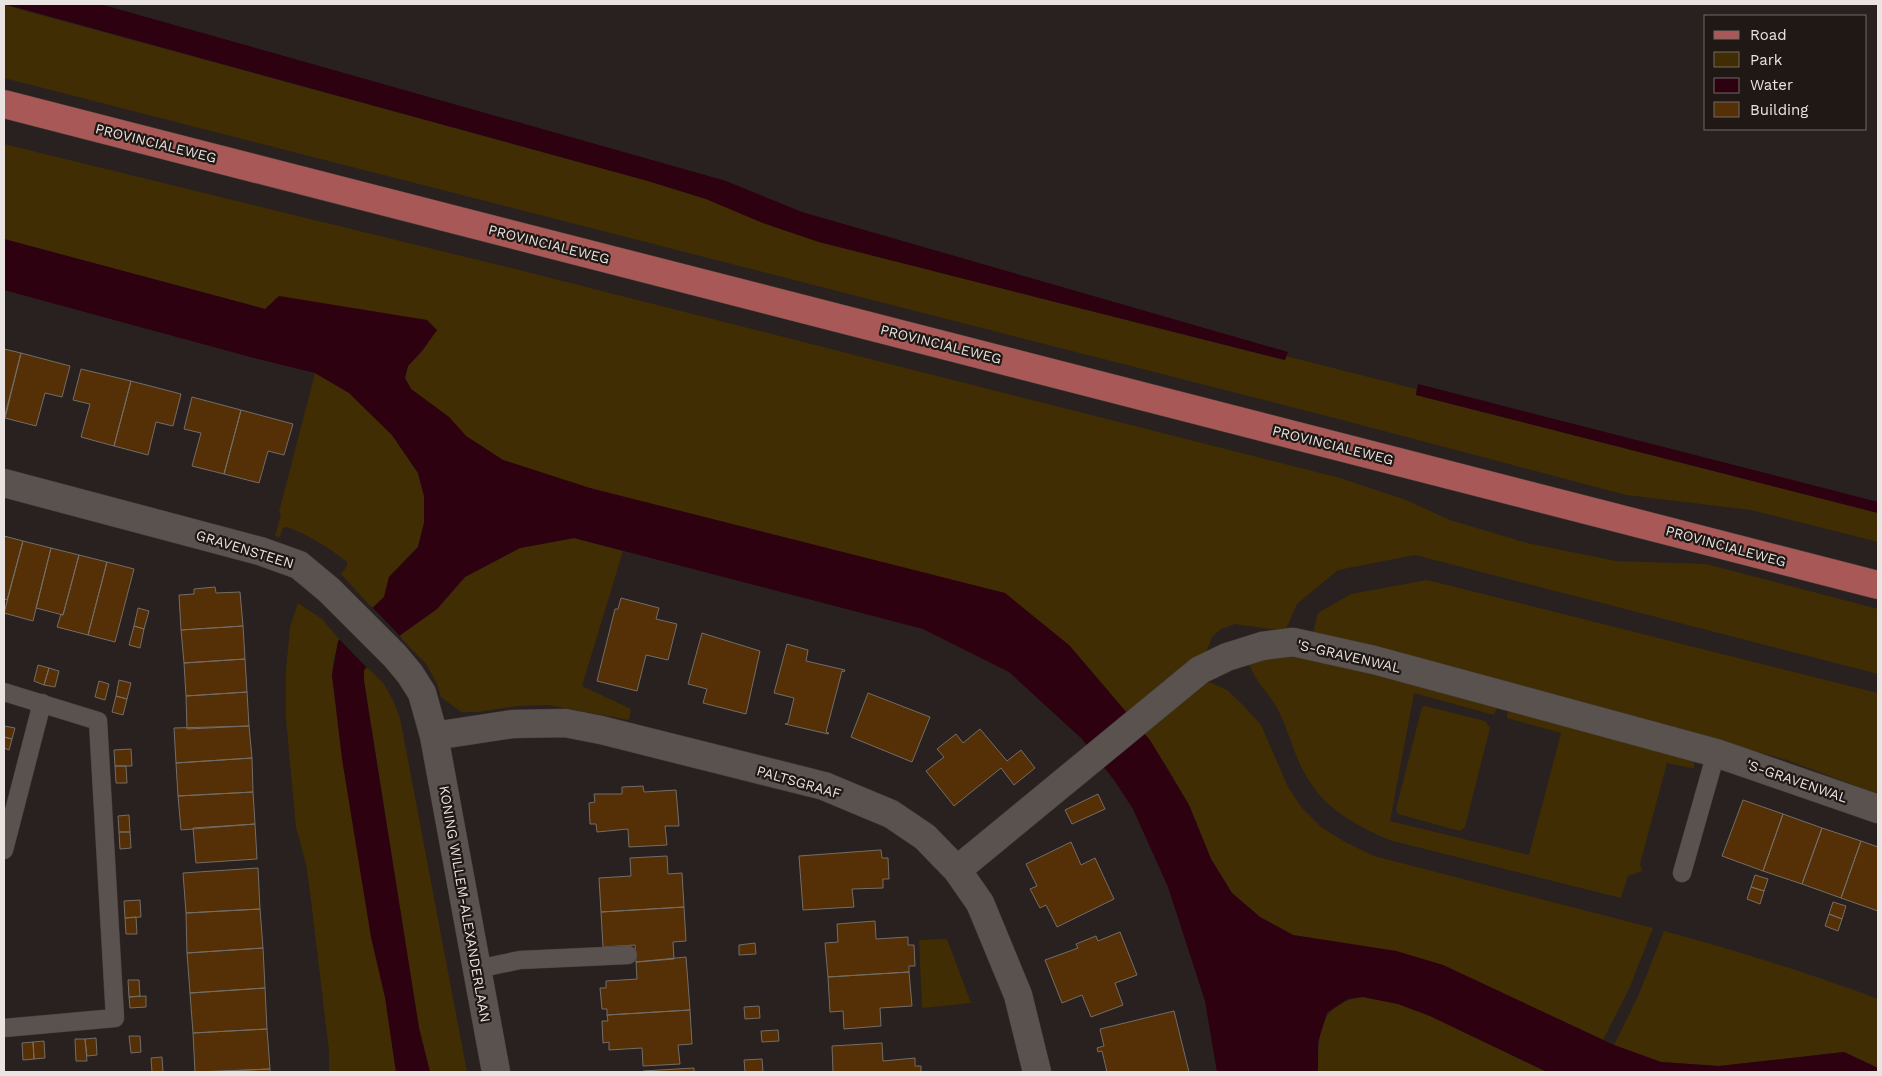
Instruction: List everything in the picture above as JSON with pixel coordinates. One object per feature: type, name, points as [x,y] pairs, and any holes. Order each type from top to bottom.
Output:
[{"type":"main road","name":"PROVINCIALEWEG","points":[[4,104],[1878,585]]},
{"type":"street","name":"GRAVENSTEEN","points":[[4,483],[260,550],[299,565],[329,590],[396,656],[422,693],[434,736]]},
{"type":"street","name":"'S-GRAVENWAL","points":[[957,870],[1200,670],[1220,660],[1262,646],[1293,642],[1374,660],[1716,753],[1878,809]]},
{"type":"street","name":"PALTSGRAAF","points":[[434,736],[513,724],[565,723],[601,730],[815,784],[890,814],[925,837],[957,870],[980,903],[1018,995],[1037,1072]]},
{"type":"street","name":"KONING WILLEM-ALEXANDERLAAN","points":[[434,736],[496,1072]]},
{"type":"lane","points":[[4,692],[98,721],[115,1018],[4,1028]]},
{"type":"lane","points":[[4,850],[42,703]]},
{"type":"lane","points":[[1682,873],[1716,753]]},
{"type":"lane","points":[[478,969],[520,960],[628,955]]},
{"type":"green space","points":[[4,5],[648,181],[706,199],[763,223],[819,242],[1284,360],[1286,356],[1416,389],[1416,395],[1878,513],[1878,542],[1751,510],[1626,495],[1342,420],[4,78]]},
{"type":"green space","points":[[4,144],[523,271],[1340,478],[1406,500],[1450,520],[1527,543],[1616,561],[1706,564],[1878,609],[1878,674],[1415,555],[1338,570],[1297,604],[1285,631],[1235,624],[1221,629],[1212,637],[1206,653],[1127,713],[1069,645],[503,460],[466,436],[449,417],[411,389],[405,378],[408,366],[437,330],[265,309],[4,239]]},
{"type":"green space","points":[[315,373],[349,393],[392,435],[418,473],[424,496],[424,523],[418,547],[389,577],[384,597],[372,608],[341,574],[347,566],[347,562],[325,546],[287,527],[283,528],[280,537],[275,536],[281,514],[279,512]]},
{"type":"green space","points":[[574,538],[623,551],[582,686],[631,709],[629,720],[549,705],[517,706],[478,712],[461,712],[441,697],[437,684],[426,664],[399,636],[437,609],[465,577],[520,548]]},
{"type":"green space","points":[[1427,580],[1878,693],[1878,794],[1784,759],[1312,637],[1318,613],[1351,594]]},
{"type":"green space","points":[[298,603],[322,619],[340,640],[334,657],[332,675],[371,937],[385,997],[396,1072],[329,1072],[329,1051],[310,892],[306,864],[296,827],[286,720],[286,670],[290,627]]},
{"type":"green space","points":[[1291,652],[1498,705],[1494,715],[1414,693],[1390,821],[1529,855],[1561,733],[1507,718],[1508,709],[1690,756],[1694,762],[1694,768],[1667,763],[1640,864],[1642,871],[1628,876],[1621,898],[1389,840],[1347,819],[1325,801],[1307,777],[1299,762],[1279,712],[1249,664]]},
{"type":"green space","points":[[367,667],[384,684],[400,718],[467,1072],[430,1072],[419,1028],[364,681],[364,670]]},
{"type":"green space","points":[[1209,682],[1227,690],[1261,725],[1288,787],[1302,808],[1321,827],[1345,842],[1374,856],[1653,928],[1629,989],[1603,1040],[1443,965],[1396,951],[1293,935],[1260,917],[1232,893],[1211,859],[1189,805],[1167,767],[1143,733],[1192,693]]},
{"type":"green space","points":[[1425,706],[1485,721],[1490,728],[1465,827],[1460,831],[1398,814],[1396,809],[1422,707]]},
{"type":"green space","points":[[1664,931],[1772,962],[1878,999],[1878,1068],[1844,1052],[1719,1066],[1661,1062],[1614,1045],[1639,994]]},
{"type":"green space","points":[[947,939],[971,1003],[922,1008],[919,940]]},
{"type":"green space","points":[[1363,997],[1398,1004],[1430,1016],[1547,1072],[1318,1072],[1320,1033],[1329,1013],[1348,1000]]},
{"type":"water","points":[[4,4],[100,4],[726,181],[802,212],[1288,352],[1285,360],[819,242],[763,223],[706,199],[648,181]]},
{"type":"water","points":[[4,239],[265,309],[279,296],[427,320],[437,330],[408,366],[405,378],[411,389],[449,417],[466,436],[503,460],[590,488],[1005,593],[1069,645],[1150,740],[1189,805],[1211,859],[1232,893],[1260,917],[1293,935],[1396,951],[1443,965],[1614,1045],[1661,1062],[1719,1066],[1844,1052],[1878,1068],[1878,1072],[1547,1072],[1430,1016],[1398,1004],[1363,997],[1348,999],[1327,1013],[1318,1042],[1318,1072],[1217,1072],[1205,1001],[1168,887],[1133,809],[1114,780],[1082,739],[1009,672],[923,629],[574,538],[520,548],[465,577],[437,609],[399,636],[364,670],[364,681],[419,1028],[430,1072],[396,1072],[385,997],[371,937],[342,759],[332,675],[338,641],[384,597],[389,577],[418,547],[424,523],[424,496],[418,473],[392,435],[349,393],[315,373],[4,290]]},
{"type":"water","points":[[1418,384],[1878,502],[1878,513],[1416,395]]},
{"type":"pier","points":[[371,606],[402,638],[368,669],[338,638]]},
{"type":"building","points":[[4,349],[21,353],[4,419]]},
{"type":"building","points":[[21,353],[70,366],[62,397],[45,393],[36,426],[5,418]]},
{"type":"building","points":[[81,369],[131,381],[114,446],[81,437],[90,404],[73,400]]},
{"type":"building","points":[[131,381],[181,394],[173,426],[156,422],[148,455],[114,446]]},
{"type":"building","points":[[192,397],[241,410],[224,474],[192,466],[201,433],[184,429]]},
{"type":"building","points":[[241,410],[293,424],[284,455],[268,451],[259,483],[224,474]]},
{"type":"building","points":[[4,536],[23,541],[7,600],[4,599]]},
{"type":"building","points":[[23,541],[51,548],[33,621],[4,613]]},
{"type":"building","points":[[51,548],[79,555],[63,615],[36,608]]},
{"type":"building","points":[[79,555],[107,562],[88,635],[57,627],[61,614],[63,615]]},
{"type":"building","points":[[107,562],[134,569],[115,642],[88,635]]},
{"type":"building","points":[[215,587],[216,593],[240,592],[243,626],[181,630],[179,595],[194,594],[194,589]]},
{"type":"building","points":[[621,598],[659,608],[656,619],[677,624],[668,660],[646,655],[637,691],[597,681],[615,609],[618,609]]},
{"type":"building","points":[[138,608],[149,611],[144,629],[134,626]]},
{"type":"building","points":[[134,626],[144,629],[140,648],[129,645]]},
{"type":"building","points":[[243,626],[245,659],[184,663],[181,630]]},
{"type":"building","points":[[702,633],[760,651],[746,714],[703,703],[707,689],[688,684]]},
{"type":"building","points":[[787,644],[808,650],[806,661],[845,670],[844,672],[842,671],[826,732],[828,734],[785,724],[788,723],[794,698],[774,693]]},
{"type":"building","points":[[245,659],[247,692],[186,696],[184,663]]},
{"type":"building","points":[[38,665],[49,668],[44,685],[34,681]]},
{"type":"building","points":[[49,668],[59,671],[55,687],[44,685]]},
{"type":"building","points":[[119,680],[131,683],[127,699],[116,696]]},
{"type":"building","points":[[99,681],[109,684],[105,700],[95,697]]},
{"type":"building","points":[[247,692],[249,726],[187,729],[186,696]]},
{"type":"building","points":[[868,693],[930,717],[912,762],[851,737]]},
{"type":"building","points":[[116,696],[127,699],[123,715],[112,712]]},
{"type":"building","points":[[4,726],[15,728],[12,739],[4,737]]},
{"type":"building","points":[[249,726],[252,758],[176,763],[174,728]]},
{"type":"building","points":[[980,729],[1007,761],[1021,750],[1035,768],[1014,785],[1001,768],[954,806],[926,771],[944,757],[937,749],[956,734],[963,743]]},
{"type":"building","points":[[4,737],[12,739],[9,750],[4,748]]},
{"type":"building","points":[[131,749],[132,766],[115,766],[114,750]]},
{"type":"building","points":[[252,758],[253,792],[178,796],[176,763]]},
{"type":"building","points":[[115,766],[126,766],[127,783],[116,783]]},
{"type":"building","points":[[643,786],[644,792],[676,790],[679,826],[665,826],[667,845],[629,847],[628,829],[597,832],[596,824],[590,824],[589,803],[595,802],[594,794],[622,794],[622,787]]},
{"type":"building","points":[[253,792],[255,824],[181,830],[178,796]]},
{"type":"building","points":[[1098,794],[1105,809],[1072,824],[1065,810]]},
{"type":"building","points":[[1743,800],[1783,814],[1763,871],[1722,856]]},
{"type":"building","points":[[1783,814],[1822,828],[1802,884],[1763,871]]},
{"type":"building","points":[[129,815],[130,832],[119,832],[118,816]]},
{"type":"building","points":[[255,824],[257,859],[196,863],[193,828]]},
{"type":"building","points":[[1822,828],[1861,841],[1841,898],[1802,884]]},
{"type":"building","points":[[119,832],[130,832],[131,848],[120,849]]},
{"type":"building","points":[[1861,841],[1878,847],[1878,911],[1841,898]]},
{"type":"building","points":[[1071,842],[1081,865],[1095,858],[1114,899],[1057,927],[1046,905],[1040,908],[1030,889],[1037,886],[1026,864]]},
{"type":"building","points":[[881,850],[882,858],[888,858],[889,879],[883,879],[883,888],[852,889],[854,907],[803,910],[799,856]]},
{"type":"building","points":[[667,856],[668,874],[682,873],[684,907],[601,912],[599,878],[631,876],[630,858]]},
{"type":"building","points":[[258,868],[260,909],[186,913],[183,873]]},
{"type":"building","points":[[1755,875],[1768,879],[1764,891],[1751,887]]},
{"type":"building","points":[[1751,887],[1764,891],[1760,904],[1747,899]]},
{"type":"building","points":[[140,900],[141,917],[125,918],[124,901]]},
{"type":"building","points":[[1833,902],[1846,906],[1842,919],[1829,914]]},
{"type":"building","points":[[684,907],[686,941],[673,942],[674,959],[636,962],[635,945],[603,947],[601,912]]},
{"type":"building","points":[[260,909],[263,948],[187,953],[186,913]]},
{"type":"building","points":[[1829,914],[1842,919],[1838,931],[1825,926]]},
{"type":"building","points":[[136,917],[137,934],[126,934],[125,918]]},
{"type":"building","points":[[875,921],[876,939],[908,937],[908,945],[914,945],[915,966],[909,966],[909,972],[828,977],[825,943],[838,942],[837,924]]},
{"type":"building","points":[[1120,932],[1137,975],[1115,983],[1123,1005],[1091,1017],[1082,995],[1062,1003],[1045,960],[1078,948],[1076,944],[1096,936],[1098,941]]},
{"type":"building","points":[[755,943],[756,954],[739,955],[739,945]]},
{"type":"building","points":[[263,948],[265,988],[190,993],[187,953]]},
{"type":"building","points":[[686,957],[690,1010],[607,1015],[607,1009],[602,1009],[600,988],[606,988],[606,981],[637,979],[636,962]]},
{"type":"building","points":[[909,972],[912,1006],[880,1008],[881,1026],[844,1029],[843,1011],[830,1012],[828,977]]},
{"type":"building","points":[[128,980],[139,980],[140,996],[129,997]]},
{"type":"building","points":[[265,988],[267,1029],[193,1033],[190,993]]},
{"type":"building","points":[[146,996],[146,1007],[130,1008],[129,997]]},
{"type":"building","points":[[759,1006],[760,1018],[745,1019],[744,1007]]},
{"type":"building","points":[[690,1010],[692,1044],[678,1045],[680,1064],[643,1066],[642,1048],[609,1050],[609,1042],[603,1043],[602,1021],[608,1021],[607,1015]]},
{"type":"building","points":[[1174,1011],[1189,1072],[1107,1072],[1102,1051],[1098,1052],[1097,1048],[1104,1046],[1100,1029]]},
{"type":"building","points":[[267,1029],[270,1069],[195,1072],[193,1033]]},
{"type":"building","points":[[778,1030],[779,1041],[762,1042],[761,1031]]},
{"type":"building","points":[[129,1036],[140,1036],[141,1052],[131,1053]]},
{"type":"building","points":[[96,1038],[97,1055],[87,1056],[85,1039]]},
{"type":"building","points":[[75,1039],[85,1039],[87,1061],[76,1061]]},
{"type":"building","points":[[44,1041],[45,1058],[34,1059],[33,1042]]},
{"type":"building","points":[[33,1042],[34,1059],[23,1060],[22,1043]]},
{"type":"building","points":[[882,1043],[883,1061],[915,1058],[915,1066],[921,1066],[921,1072],[833,1072],[832,1046]]},
{"type":"building","points":[[162,1057],[163,1072],[152,1072],[151,1058]]},
{"type":"building","points":[[762,1059],[763,1072],[745,1072],[744,1060]]},
{"type":"building","points":[[694,1068],[694,1072],[643,1072],[643,1071]]},
{"type":"building","points":[[270,1069],[270,1072],[212,1072]]}]
